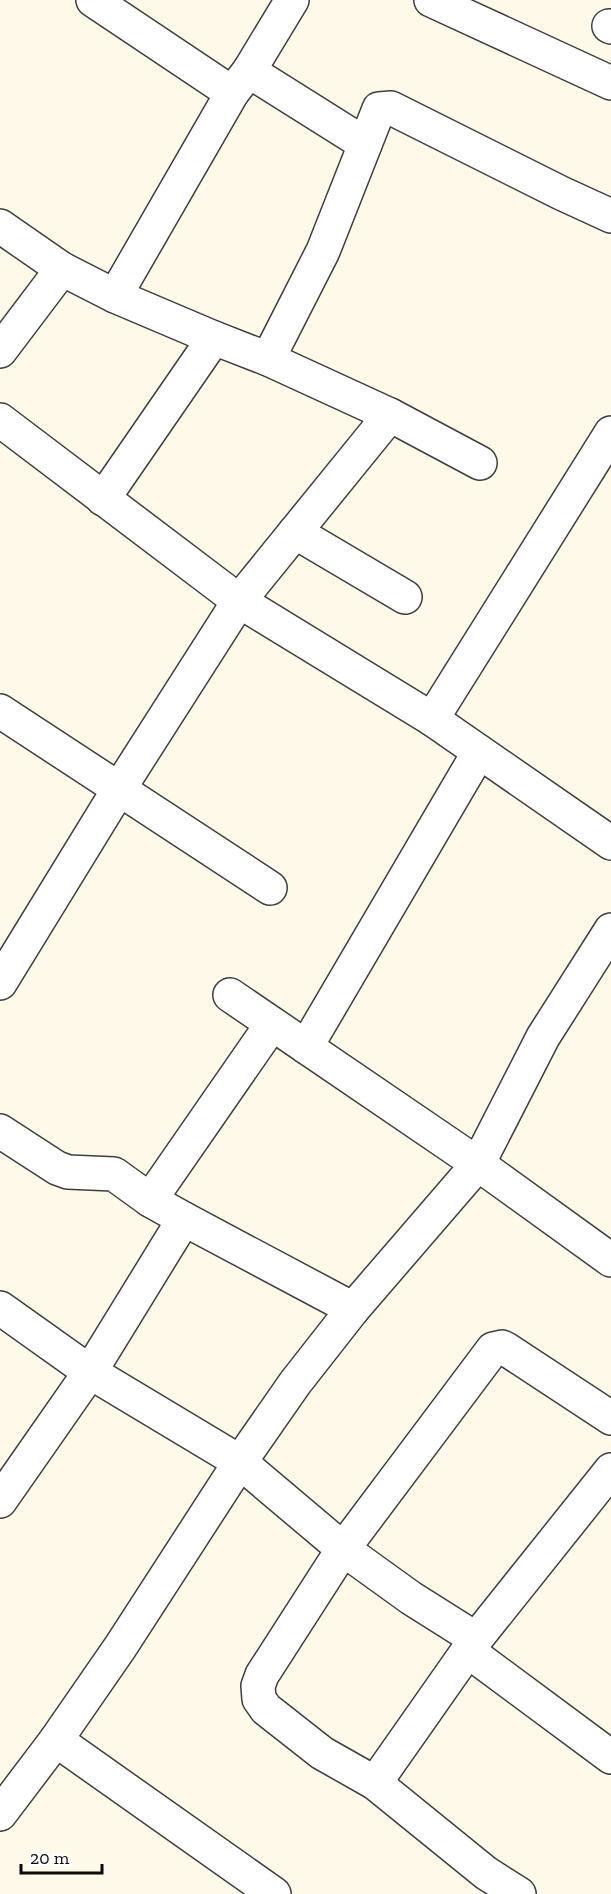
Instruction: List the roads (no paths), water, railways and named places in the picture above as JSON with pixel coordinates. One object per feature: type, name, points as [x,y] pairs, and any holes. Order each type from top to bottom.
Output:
[{"type":"street","points":[[93,0],[241,82],[365,144]]},
{"type":"street","points":[[115,296],[292,0]]},
{"type":"street","points":[[431,0],[611,83]]},
{"type":"street","points":[[268,359],[323,250],[379,109],[391,108],[611,216]]},
{"type":"street","points":[[0,226],[62,269],[115,296],[268,359],[390,415],[480,464]]},
{"type":"street","points":[[0,351],[62,269]]},
{"type":"street","points":[[103,499],[214,338]]},
{"type":"street","points":[[0,983],[119,789],[239,602],[390,415]]},
{"type":"street","points":[[0,420],[239,602],[432,719],[611,843]]},
{"type":"street","points":[[432,719],[611,433]]},
{"type":"street","points":[[295,532],[405,597]]},
{"type":"street","points":[[0,711],[270,888]]},
{"type":"street","points":[[306,1047],[479,752]]},
{"type":"street","points":[[0,1814],[56,1740],[121,1646],[240,1462],[295,1383],[353,1309],[478,1164],[543,1037],[611,930]]},
{"type":"street","points":[[230,995],[478,1164],[611,1260]]},
{"type":"street","points":[[150,1200],[272,1024]]},
{"type":"street","points":[[0,1131],[57,1168],[68,1172],[114,1174],[150,1200],[353,1309]]},
{"type":"street","points":[[0,1501],[90,1372],[184,1219]]},
{"type":"street","points":[[1,1310],[90,1372],[240,1462],[343,1548],[472,1645],[611,1757]]},
{"type":"street","points":[[519,1894],[486,1873],[375,1783],[322,1753],[266,1709],[259,1699],[258,1686],[262,1675],[343,1548],[493,1348],[506,1349],[611,1418]]},
{"type":"street","points":[[375,1783],[472,1645],[611,1470]]},
{"type":"street","points":[[56,1740],[274,1894]]}]
